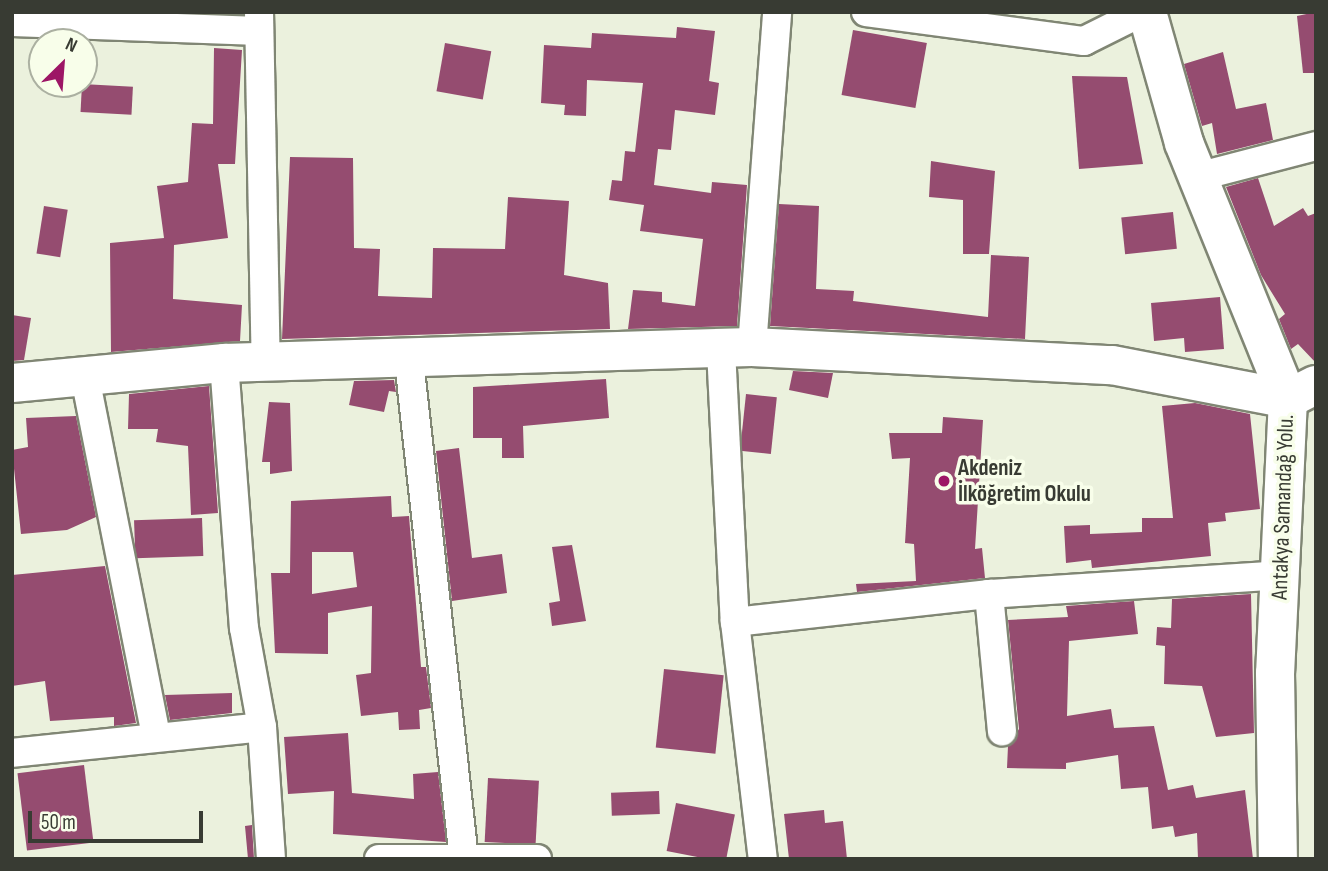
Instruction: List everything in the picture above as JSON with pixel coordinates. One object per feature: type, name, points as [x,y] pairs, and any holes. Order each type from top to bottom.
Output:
[{"type":"street","points":[[763,859],[735,622],[736,348],[777,12]]},
{"type":"street","points":[[866,12],[1084,41],[1145,12]]},
{"type":"street","name":"Antakya Samandağ Yolu.","points":[[1145,12],[1153,50],[1197,177],[1302,392],[1280,575],[1278,859]]},
{"type":"street","points":[[12,22],[259,21],[266,361]]},
{"type":"street","points":[[1197,177],[1316,146]]},
{"type":"street","points":[[12,383],[224,363],[410,360],[736,348],[1112,365],[1302,392]]},
{"type":"street","points":[[410,360],[464,857]]},
{"type":"street","points":[[224,363],[244,628],[262,727],[271,859]]},
{"type":"street","points":[[85,377],[156,737]]},
{"type":"street","points":[[735,622],[989,594],[1280,575]]},
{"type":"street","points":[[989,594],[1002,731]]},
{"type":"street","points":[[12,753],[262,727]]},
{"type":"street","points":[[379,859],[537,859]]},
{"type":"building","points":[[1316,12],[1316,73],[1303,73],[1297,16]]},
{"type":"building","points":[[677,27],[715,31],[709,81],[719,83],[715,115],[675,110],[671,150],[658,149],[654,185],[711,193],[712,182],[747,185],[737,326],[628,329],[633,290],[662,292],[662,302],[695,306],[703,239],[640,231],[644,205],[609,200],[612,180],[622,181],[625,151],[635,152],[643,83],[587,80],[586,116],[564,115],[565,105],[541,103],[544,45],[591,48],[592,33],[676,38]]},
{"type":"building","points":[[853,30],[927,43],[915,108],[842,95]]},
{"type":"building","points":[[445,43],[491,51],[483,99],[436,91]]},
{"type":"building","points":[[214,48],[242,50],[235,164],[218,164],[228,238],[174,245],[173,299],[242,305],[240,341],[111,352],[110,243],[164,238],[157,186],[188,182],[192,123],[213,124]]},
{"type":"building","points":[[1223,52],[1236,109],[1266,103],[1273,140],[1217,154],[1212,123],[1202,126],[1184,64]]},
{"type":"building","points":[[1072,76],[1127,77],[1143,164],[1079,169]]},
{"type":"building","points":[[98,85],[133,87],[131,115],[81,112],[81,98],[98,98]]},
{"type":"building","points":[[290,157],[353,158],[354,248],[380,249],[378,296],[432,298],[433,248],[505,249],[508,197],[569,201],[564,275],[608,283],[610,329],[282,339]]},
{"type":"building","points":[[931,161],[995,171],[989,254],[963,254],[963,200],[929,197]]},
{"type":"building","points":[[1258,178],[1274,226],[1303,208],[1308,216],[1316,213],[1316,363],[1298,344],[1291,349],[1279,319],[1285,314],[1261,275],[1226,187]]},
{"type":"building","points":[[779,204],[819,206],[816,289],[854,291],[853,301],[988,317],[991,255],[1029,257],[1025,339],[770,326]]},
{"type":"building","points":[[44,206],[68,210],[60,257],[36,253]]},
{"type":"building","points":[[1173,212],[1177,249],[1125,254],[1121,217]]},
{"type":"building","points":[[1220,297],[1224,349],[1185,352],[1184,338],[1154,341],[1151,303]]},
{"type":"building","points":[[12,315],[31,318],[24,360],[12,361]]},
{"type":"building","points":[[793,371],[833,373],[828,398],[789,390]]},
{"type":"building","points":[[606,379],[609,418],[523,426],[524,458],[502,458],[502,438],[473,438],[473,387]]},
{"type":"building","points":[[394,380],[396,392],[389,391],[384,412],[349,405],[354,381]]},
{"type":"building","points":[[209,386],[218,513],[191,515],[188,446],[156,442],[158,429],[128,429],[129,394]]},
{"type":"building","points":[[746,394],[777,397],[771,454],[740,451]]},
{"type":"building","points":[[269,402],[290,403],[292,471],[270,474],[270,462],[262,462]]},
{"type":"building","points":[[1195,403],[1250,414],[1260,509],[1225,513],[1226,521],[1208,523],[1211,556],[1092,568],[1091,560],[1066,563],[1064,526],[1090,525],[1090,534],[1142,532],[1142,518],[1173,518],[1162,406]]},
{"type":"building","points":[[76,416],[96,517],[67,530],[21,534],[12,450],[28,447],[26,418]]},
{"type":"building","name":"Akdeniz İlköğretim Okulu","points":[[943,417],[983,420],[975,549],[982,548],[985,578],[857,592],[856,584],[916,581],[914,544],[905,543],[910,458],[892,459],[889,433],[942,433]]},
{"type":"building","points":[[459,448],[472,558],[502,554],[507,593],[452,601],[436,451]]},
{"type":"building","points":[[391,496],[392,517],[409,516],[421,667],[426,667],[431,708],[419,710],[420,729],[399,730],[398,712],[361,716],[356,675],[371,673],[372,606],[328,613],[328,654],[275,653],[271,573],[290,573],[291,501]],"holes":[[[312,552],[353,552],[357,587],[312,594]]]},
{"type":"building","points":[[202,518],[203,556],[135,558],[134,520]]},
{"type":"building","points":[[572,545],[586,621],[552,626],[549,603],[560,601],[552,547]]},
{"type":"building","points":[[105,566],[136,723],[114,726],[114,717],[50,721],[45,681],[12,686],[12,575]]},
{"type":"building","points":[[1251,594],[1254,733],[1216,737],[1202,686],[1164,684],[1165,646],[1156,645],[1157,627],[1171,628],[1172,599]]},
{"type":"building","points":[[1134,601],[1138,634],[1069,641],[1067,716],[1111,709],[1114,728],[1154,726],[1168,790],[1193,785],[1196,798],[1245,790],[1253,859],[1198,859],[1197,833],[1175,837],[1173,826],[1152,829],[1148,787],[1121,789],[1118,755],[1066,763],[1066,769],[1007,768],[1008,746],[1019,729],[1008,620],[1068,617],[1066,606]]},
{"type":"building","points":[[664,669],[724,675],[715,754],[656,748]]},
{"type":"building","points":[[232,693],[232,713],[170,720],[165,695]]},
{"type":"building","points":[[348,733],[352,793],[414,799],[413,774],[438,772],[446,842],[333,834],[334,791],[288,794],[284,737]]},
{"type":"building","points":[[84,765],[94,842],[27,851],[17,773]]},
{"type":"building","points":[[488,778],[539,781],[536,845],[485,842]]},
{"type":"building","points":[[659,791],[660,814],[612,816],[611,793]]},
{"type":"building","points":[[676,803],[735,814],[726,859],[707,859],[667,851]]},
{"type":"building","points":[[824,810],[825,823],[843,821],[847,859],[789,859],[784,814]]},
{"type":"building","points":[[252,825],[254,859],[248,859],[245,826]]},
{"type":"place","name":"Akdeniz İlköğretim Okulu","points":[[944,481]]}]
